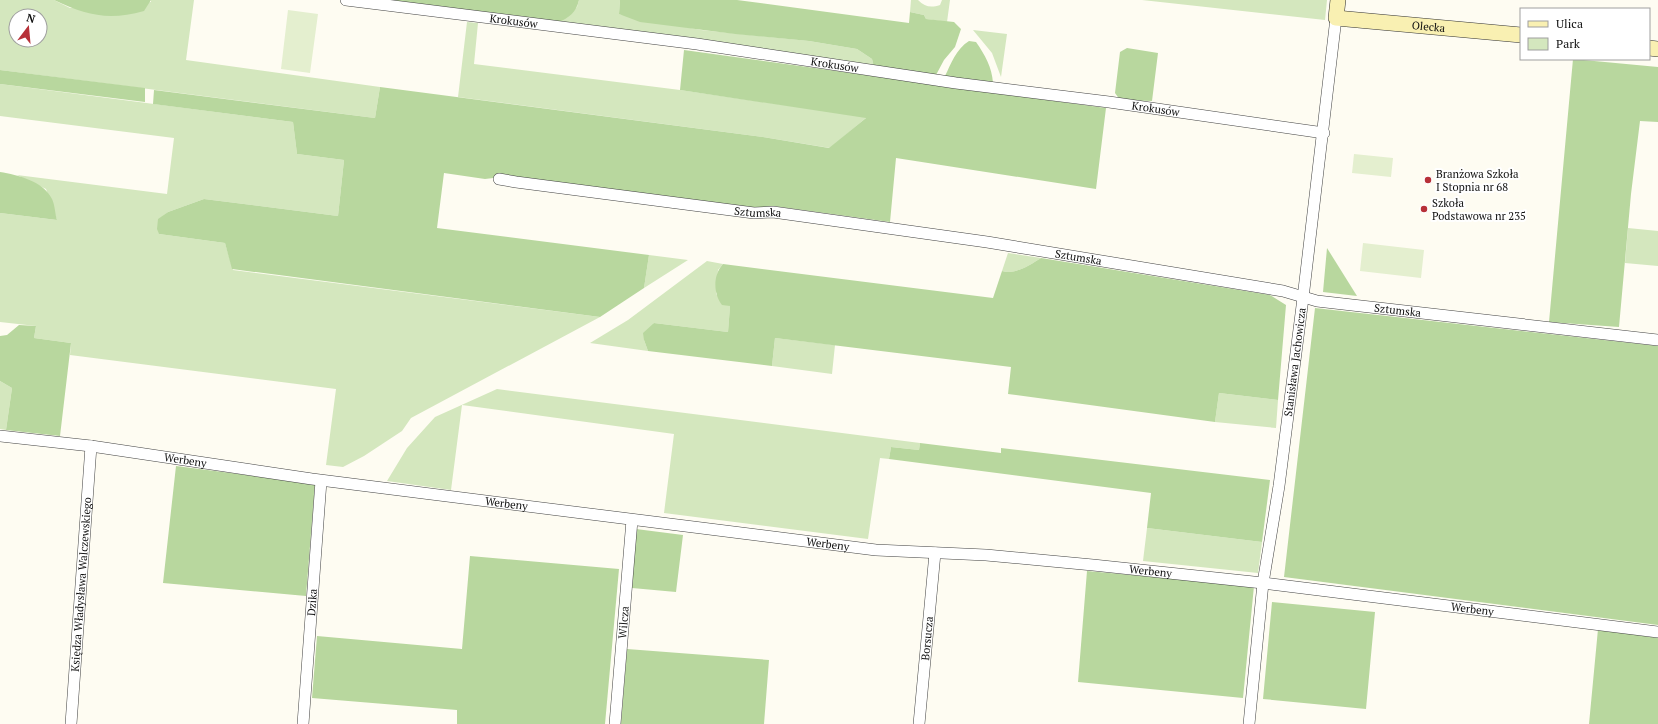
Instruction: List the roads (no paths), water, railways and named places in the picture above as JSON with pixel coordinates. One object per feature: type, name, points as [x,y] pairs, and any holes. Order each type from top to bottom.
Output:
[{"type":"street","name":"Krokusów","points":[[346,0],[697,44],[956,83],[1109,102],[1324,133]]},
{"type":"street","name":"Stanisława Jachowicza","points":[[1249,724],[1262,583],[1279,486],[1324,133],[1338,0]]},
{"type":"street","name":"Olecka","points":[[1336,18],[1520,35]]},
{"type":"street","name":"Sztumska","points":[[499,178],[524,184],[754,213],[773,212],[987,242],[1283,290],[1303,298],[1317,301],[1658,340]]},
{"type":"street","name":"Werbeny","points":[[0,436],[91,446],[321,481],[876,550],[994,556],[1262,583],[1658,632]]},
{"type":"street","name":"Księdza Władysława Walczewskiego","points":[[72,724],[91,446]]},
{"type":"street","name":"Dzika","points":[[303,724],[321,481]]},
{"type":"street","name":"Wilcza","points":[[614,724],[632,520]]},
{"type":"street","name":"Borsucza","points":[[919,724],[935,553]]},
{"type":"place","name":"Branżowa Szkoła I Stopnia nr 68","points":[[1428,180]]},
{"type":"place","name":"Szkoła Podstawowa nr 235","points":[[1424,209]]}]
